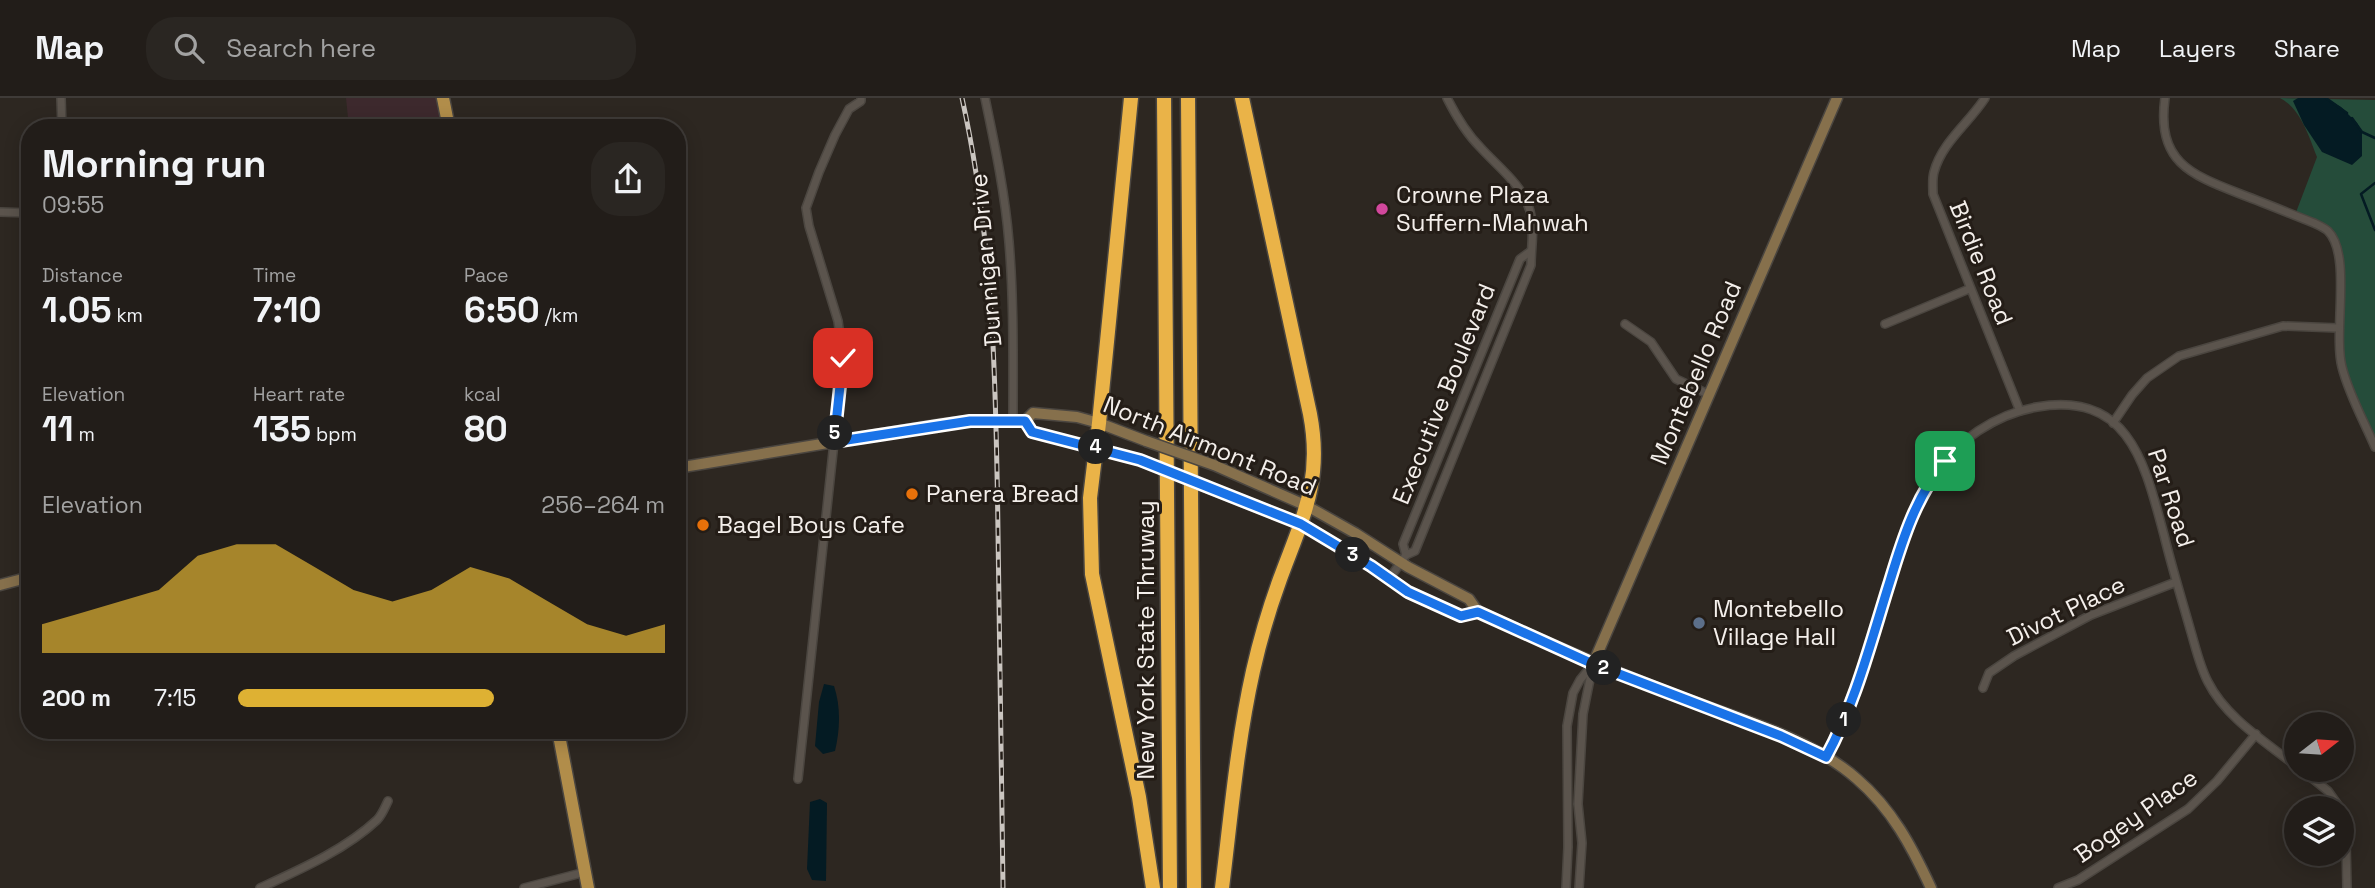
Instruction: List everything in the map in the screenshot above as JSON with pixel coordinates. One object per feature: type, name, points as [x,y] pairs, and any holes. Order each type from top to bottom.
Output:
[{"type":"highway","points":[[1131,98],[1090,498],[1093,575],[1136,784],[1153,888]]},
{"type":"highway","name":"New York State Thruway","points":[[1164,98],[1170,888]]},
{"type":"highway","name":"New York State Thruway","points":[[1188,98],[1194,888]]},
{"type":"highway","points":[[1222,888],[1240,733],[1253,670],[1279,581],[1307,506],[1315,467],[1314,433],[1242,98]]},
{"type":"main road","points":[[443,98],[447,119]]},
{"type":"main road","points":[[560,739],[588,888]]},
{"type":"street","points":[[61,98],[62,119]]},
{"type":"street","points":[[798,779],[843,358],[838,321],[806,208],[835,135],[849,109],[861,101],[861,98]]},
{"type":"street","name":"Dunnigan Drive","points":[[985,98],[1002,185],[1009,240],[1019,420]]},
{"type":"street","name":"Executive Boulevard","points":[[1403,559],[1415,551],[1531,265],[1533,234],[1531,212],[1525,197],[1478,145],[1447,98]]},
{"type":"street","name":"Montebello Road","points":[[1593,664],[1837,98]]},
{"type":"street","name":"Birdie Road","points":[[1985,98],[1955,134],[1933,173],[1933,194],[2020,411]]},
{"type":"street","points":[[2165,98],[2163,114],[2167,141],[2177,159],[2189,171],[2207,181],[2314,223],[2328,231],[2338,247],[2341,274],[2338,328],[2342,366],[2351,395],[2375,447]]},
{"type":"street","points":[[0,212],[21,213]]},
{"type":"street","name":"Executive Boulevard","points":[[1403,559],[1403,544],[1515,271],[1520,259],[1531,251]]},
{"type":"street","points":[[1885,324],[1969,289]]},
{"type":"street","points":[[1625,324],[1651,342],[1676,379],[1710,395]]},
{"type":"street","points":[[2113,423],[2147,378],[2179,356],[2283,326],[2338,328]]},
{"type":"street","name":"Par Road","points":[[1826,757],[1848,711],[1908,522],[1933,475],[1958,445],[1973,434],[2020,411],[2054,404],[2074,405],[2113,423],[2127,436],[2138,452],[2147,472],[2176,582],[2208,684],[2222,702],[2284,756]]},
{"type":"street","name":"North Airmont Road","points":[[686,467],[943,424],[1019,420],[1033,413],[1077,417],[1099,423],[1214,465],[1307,506],[1469,599],[1478,612],[1593,664],[1781,736],[1826,757],[1854,776],[1886,809],[1915,853],[1931,888]]},
{"type":"street","name":"North Airmont Road","points":[[1019,420],[1032,432],[1140,460],[1301,524],[1408,592],[1461,616],[1478,612]]},
{"type":"street","points":[[1389,579],[1403,559]]},
{"type":"street","points":[[0,585],[21,579]]},
{"type":"street","name":"Divot Place","points":[[1983,688],[1989,673],[2014,656],[2091,615],[2176,582]]},
{"type":"street","points":[[1579,888],[1581,843],[1578,804],[1583,714],[1593,664]]},
{"type":"street","points":[[1566,888],[1567,726],[1571,704],[1580,680],[1593,664]]},
{"type":"street","name":"Bogey Place","points":[[2058,888],[2078,880],[2188,809],[2217,781],[2256,734]]},
{"type":"street","points":[[2317,782],[2332,796]]},
{"type":"street","points":[[260,888],[347,842],[380,818],[388,801]]},
{"type":"street","points":[[1567,804],[1578,804]]},
{"type":"street","points":[[2347,866],[2347,888]]},
{"type":"street","points":[[524,888],[585,872]]},
{"type":"shaded area","points":[[346,98],[437,98],[440,119],[348,119]]},
{"type":"green space","points":[[2280,98],[2375,100],[2375,447],[2341,365],[2338,247],[2328,231],[2295,215],[2317,157],[2299,116]]},
{"type":"water","points":[[2298,98],[2325,98],[2341,107],[2362,132],[2362,156],[2352,165],[2322,152],[2304,125],[2293,101]]},
{"type":"water","points":[[824,684],[834,686],[839,719],[835,751],[823,754],[815,746],[819,702]]},
{"type":"water","points":[[820,799],[827,803],[826,881],[812,880],[807,869],[810,802]]},
{"type":"waterway","points":[[2326,98],[2347,113]]},
{"type":"waterway","points":[[2352,118],[2362,132],[2375,138]]},
{"type":"waterway","points":[[2375,183],[2361,194],[2375,230]]},
{"type":"railway","points":[[962,98],[981,206],[994,368],[1003,888]]},
{"type":"place","name":"Crowne Plaza Suffern-Mahwah","points":[[1382,209]]},
{"type":"place","name":"Panera Bread","points":[[912,494]]},
{"type":"place","name":"Bagel Boys Cafe","points":[[703,525]]},
{"type":"place","name":"Montebello Village Hall","points":[[1699,623]]},
{"type":"route","points":[[843,358],[834,442],[970,421],[1025,421],[1032,432],[1140,460],[1301,524],[1408,592],[1461,616],[1478,612],[1593,664],[1781,736],[1826,757],[1848,711],[1908,522],[1933,475],[1945,461]]}]
